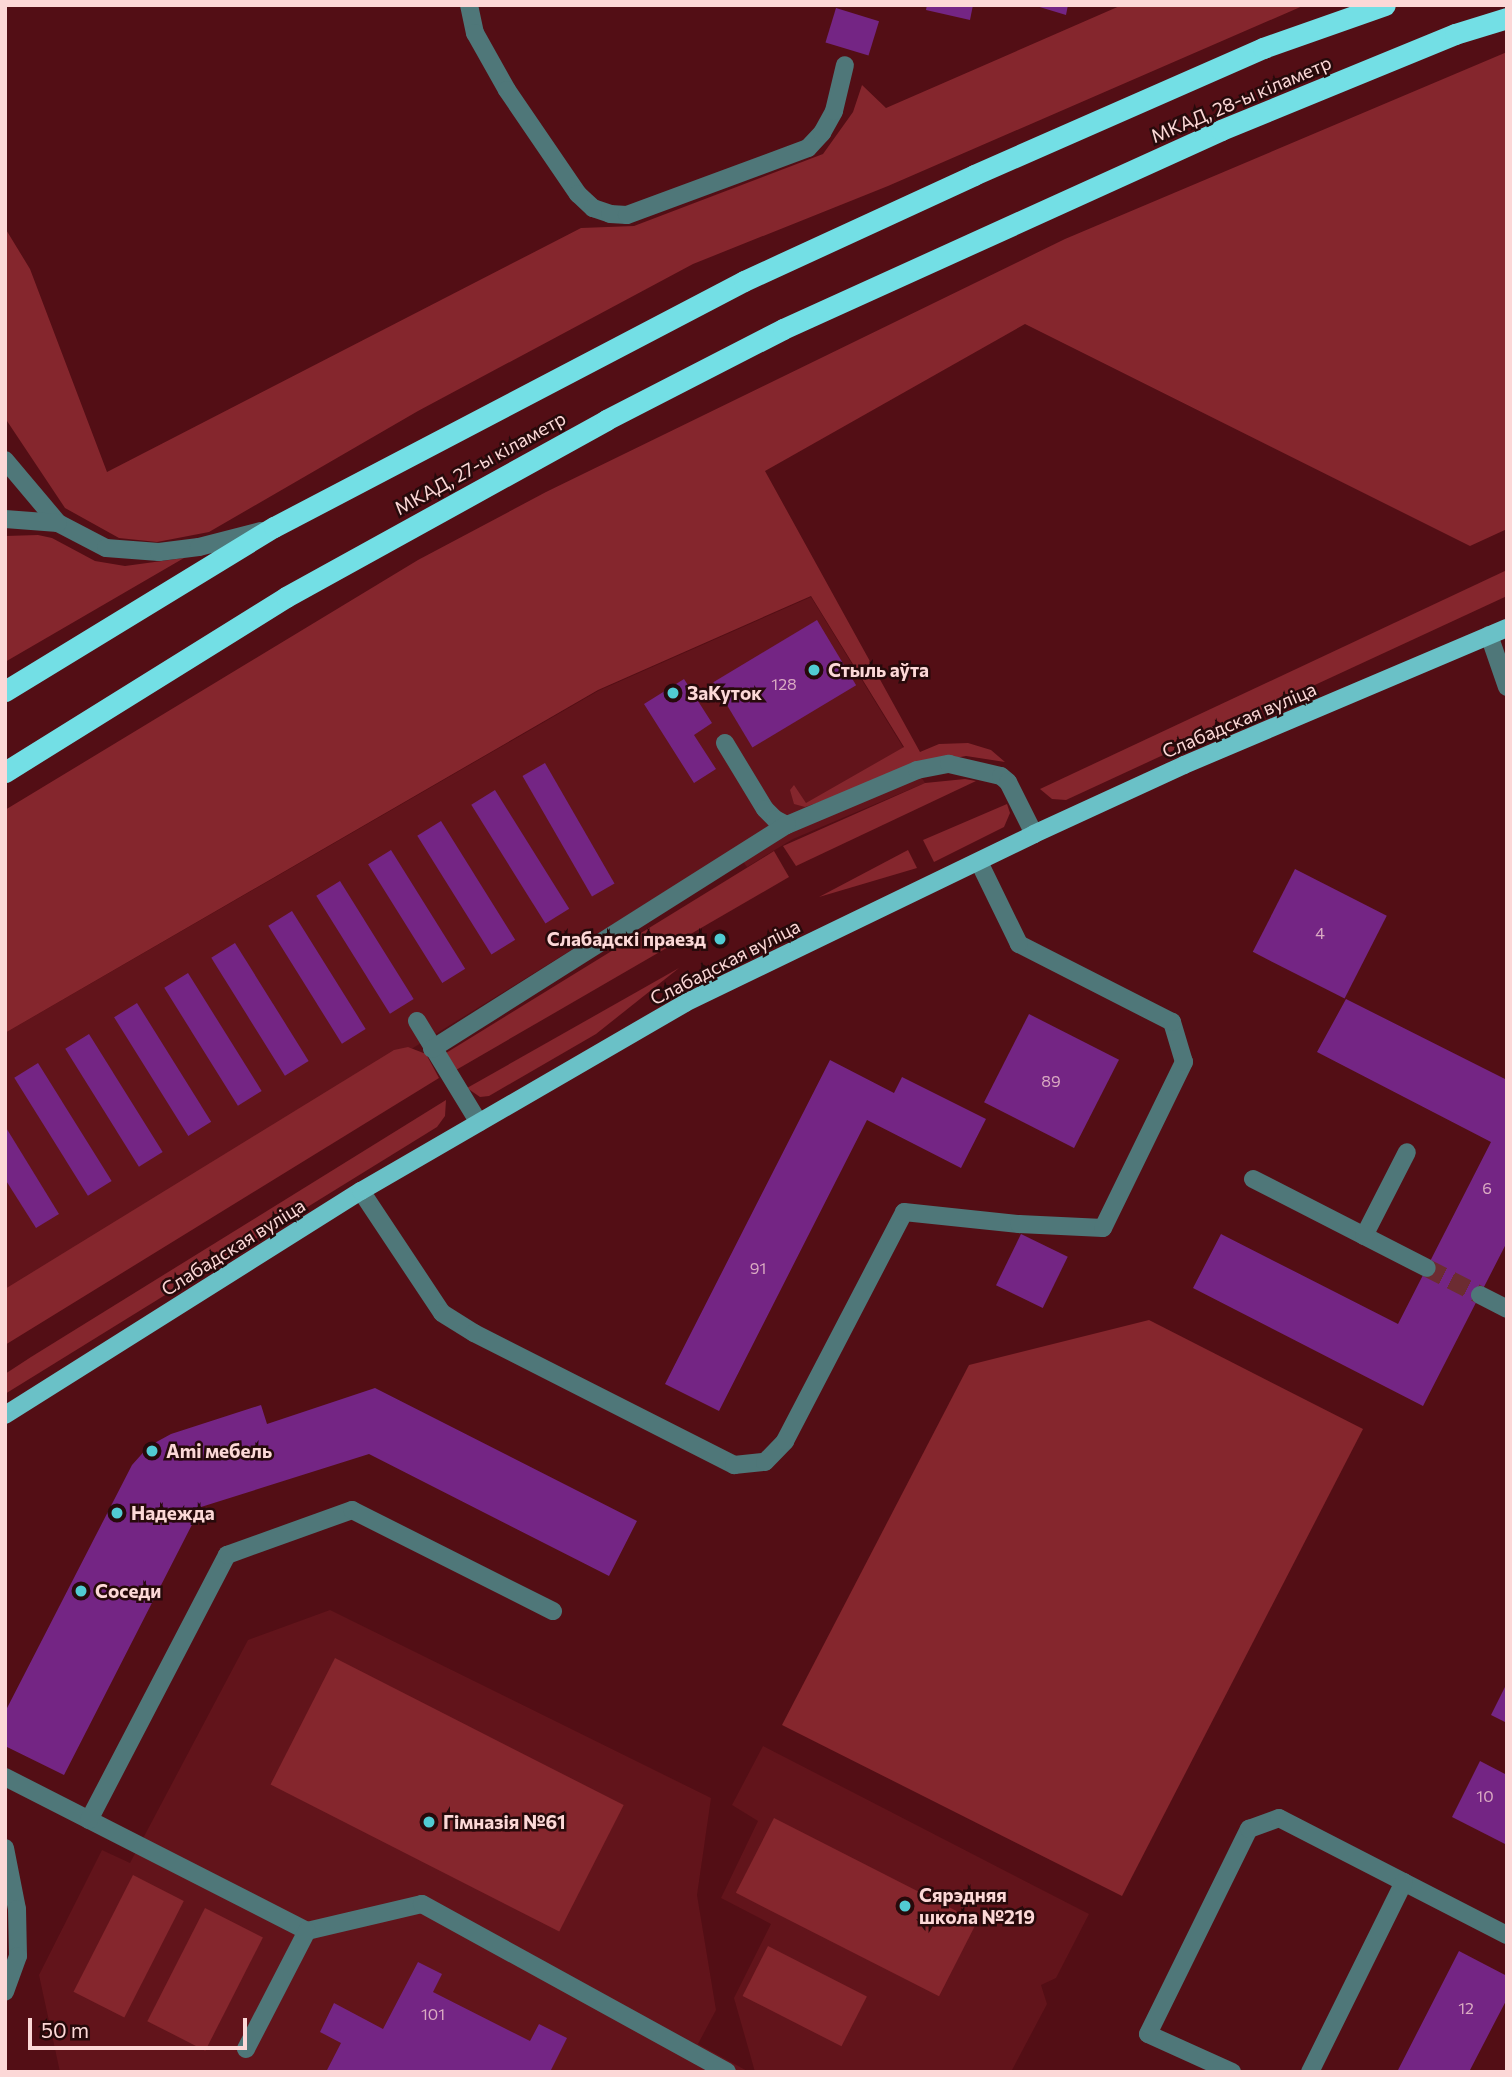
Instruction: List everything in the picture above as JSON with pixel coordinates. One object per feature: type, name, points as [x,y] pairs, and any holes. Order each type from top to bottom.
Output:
[{"type":"highway","name":"МКАД, 28-ы кіламетр","points":[[974,175],[1263,48],[1385,5]]},
{"type":"highway","name":"МКАД, 28-ы кіламетр","points":[[997,231],[1221,130],[1455,34],[1507,19]]},
{"type":"highway","name":"МКАД, 27-ы кіламетр","points":[[5,691],[274,527],[744,281],[974,175]]},
{"type":"highway","name":"МКАД, 27-ы кіламетр","points":[[5,772],[286,597],[582,433],[783,329],[997,231]]},
{"type":"main road","name":"Слабадская вуліца","points":[[5,1415],[361,1191],[685,1003],[1034,834],[1184,765],[1507,628]]},
{"type":"street","points":[[469,5],[475,33],[501,79],[562,171],[578,194],[593,208],[610,214],[628,215],[808,148],[822,133],[834,111],[845,65]]},
{"type":"street","points":[[5,460],[58,523],[106,548],[135,552],[199,547],[274,527]]},
{"type":"street","points":[[5,519],[58,523]]},
{"type":"street","points":[[1489,635],[1507,687]]},
{"type":"street","points":[[725,743],[765,809],[775,819],[787,825]]},
{"type":"street","points":[[432,1049],[787,825],[917,770],[949,764],[1001,776],[1008,782],[1034,834]]},
{"type":"street","points":[[361,1191],[442,1313],[474,1333],[734,1465],[765,1462],[785,1441],[904,1212],[1019,1224],[1103,1228],[1184,1062],[1172,1022],[1019,944],[979,862]]},
{"type":"street","points":[[417,1021],[479,1123]]},
{"type":"street","points":[[1364,1236],[1406,1152]]},
{"type":"street","points":[[1253,1179],[1427,1268]]},
{"type":"street","points":[[1480,1295],[1507,1309]]},
{"type":"street","points":[[89,1820],[227,1555],[352,1510],[553,1611]]},
{"type":"street","points":[[5,1777],[307,1931],[422,1904],[727,2072]]},
{"type":"street","points":[[1232,2072],[1148,2034],[1250,1829],[1279,1818],[1507,1935]]},
{"type":"street","points":[[5,1848],[17,1909],[18,1956],[5,1992]]},
{"type":"street","points":[[1310,2072],[1404,1882]]},
{"type":"street","points":[[246,2049],[307,1931]]},
{"type":"shaded area","points":[[1122,5],[1305,5],[888,186],[693,264],[418,411],[209,532],[157,542],[119,538],[65,508],[5,418],[5,228],[30,269],[107,472],[581,228],[634,226],[823,154],[853,112],[862,85],[886,108]]},
{"type":"shaded area","points":[[1507,52],[1507,529],[1470,546],[1025,324],[765,471],[920,752],[939,744],[968,743],[991,750],[1005,762],[966,756],[939,761],[805,807],[794,804],[790,790],[794,785],[806,803],[904,747],[811,596],[598,690],[5,1033],[5,810],[418,560],[546,492],[1065,239]]},
{"type":"shaded area","points":[[38,535],[52,538],[95,561],[125,566],[184,558],[5,662],[5,536]]},
{"type":"shaded area","points":[[1507,570],[1507,596],[1066,800],[1052,799],[1040,789]]},
{"type":"shaded area","points":[[811,597],[925,783],[793,839],[747,867],[734,849],[5,1301],[5,1033],[598,691]]},
{"type":"shaded area","points":[[965,779],[976,781],[796,866],[783,846],[925,783]]},
{"type":"shaded area","points":[[1007,804],[1010,813],[1004,827],[934,862],[923,840]]},
{"type":"shaded area","points":[[908,850],[917,868],[819,897]]},
{"type":"shaded area","points":[[774,851],[789,877],[456,1070],[446,1053]]},
{"type":"shaded area","points":[[679,968],[596,1034],[489,1096],[480,1097],[467,1088]]},
{"type":"shaded area","points":[[408,1047],[426,1054],[439,1078],[5,1345],[5,1289],[394,1050]]},
{"type":"shaded area","points":[[446,1100],[445,1116],[437,1127],[5,1394],[5,1374]]},
{"type":"shaded area","points":[[1149,1320],[1363,1429],[1122,1896],[782,1725],[969,1365]]},
{"type":"shaded area","name":"Гімназія №61","points":[[330,1610],[711,1798],[697,1895],[716,2010],[698,2044],[749,2072],[60,2072],[39,1975],[102,1850],[130,1863],[248,1640]]},
{"type":"shaded area","points":[[335,1658],[624,1805],[559,1932],[271,1785]]},
{"type":"shaded area","name":"Сярэдняя школа №219","points":[[763,1746],[1089,1914],[1056,1978],[1041,1985],[1047,2004],[1011,2072],[755,2072],[734,1998],[771,1924],[721,1898],[758,1821],[732,1805]]},
{"type":"shaded area","points":[[774,1818],[977,1922],[939,1996],[736,1893]]},
{"type":"shaded area","points":[[133,1875],[184,1901],[124,2018],[74,1992]]},
{"type":"shaded area","points":[[205,1908],[263,1938],[205,2051],[147,2021]]},
{"type":"shaded area","points":[[768,1946],[867,1996],[841,2046],[743,1996]]},
{"type":"building","points":[[927,5],[973,5],[970,20],[926,10]]},
{"type":"building","points":[[1033,5],[1068,5],[1066,15]]},
{"type":"building","points":[[836,8],[879,21],[869,56],[825,42]]},
{"type":"building","points":[[817,620],[856,685],[752,747],[713,682]]},
{"type":"building","points":[[684,679],[712,723],[694,735],[716,769],[694,783],[644,704]]},
{"type":"building","points":[[545,763],[614,883],[592,896],[522,776]]},
{"type":"building","points":[[495,790],[569,909],[545,924],[471,805]]},
{"type":"building","points":[[441,821],[515,940],[491,955],[417,836]]},
{"type":"building","points":[[391,850],[465,969],[442,983],[368,864]]},
{"type":"building","points":[[1295,869],[1387,916],[1345,999],[1253,952]]},
{"type":"building","points":[[340,881],[414,999],[390,1014],[316,896]]},
{"type":"building","points":[[292,911],[366,1029],[342,1044],[268,926]]},
{"type":"building","points":[[235,943],[309,1061],[285,1076],[211,958]]},
{"type":"building","points":[[188,973],[262,1091],[238,1106],[164,988]]},
{"type":"building","points":[[1346,999],[1507,1080],[1507,1242],[1423,1406],[1193,1288],[1221,1234],[1398,1324],[1491,1142],[1317,1052]]},
{"type":"building","points":[[137,1003],[211,1122],[188,1136],[114,1017]]},
{"type":"building","points":[[1029,1014],[1119,1060],[1074,1148],[984,1102]]},
{"type":"building","points":[[89,1034],[163,1152],[139,1167],[65,1049]]},
{"type":"building","points":[[830,1060],[894,1093],[902,1077],[986,1119],[961,1168],[867,1120],[719,1411],[665,1384]]},
{"type":"building","points":[[38,1063],[112,1181],[88,1196],[14,1078]]},
{"type":"building","points":[[5,1126],[59,1214],[36,1228],[5,1179]]},
{"type":"building","points":[[1021,1234],[1068,1257],[1043,1308],[996,1285]]},
{"type":"building","points":[[375,1388],[637,1521],[609,1576],[369,1454],[201,1507],[64,1775],[5,1746],[5,1712],[132,1465],[149,1446],[171,1434],[261,1405],[267,1424]]},
{"type":"building","points":[[1507,1683],[1507,1723],[1491,1715]]},
{"type":"building","points":[[1480,1761],[1507,1775],[1507,1845],[1452,1817]]},
{"type":"building","points":[[1459,1951],[1507,1976],[1507,1999],[1469,2072],[1397,2072]]},
{"type":"building","points":[[418,1962],[442,1974],[433,1992],[530,2041],[539,2024],[567,2038],[550,2072],[326,2072],[341,2043],[320,2032],[334,2003],[383,2029]]},
{"type":"tunnel","points":[[1427,1268],[1480,1295]]},
{"type":"place","name":"Стыль аўта","points":[[814,670]]},
{"type":"place","name":"ЗаКуток","points":[[673,693]]},
{"type":"place","name":"Слабадскі праезд","points":[[720,939]]},
{"type":"place","name":"Ami мебель","points":[[152,1451]]},
{"type":"place","name":"Надежда","points":[[117,1513]]},
{"type":"place","name":"Соседи","points":[[81,1591]]},
{"type":"place","name":"Гімназія №61","points":[[429,1822]]},
{"type":"place","name":"Сярэдняя школа №219","points":[[905,1906]]}]
